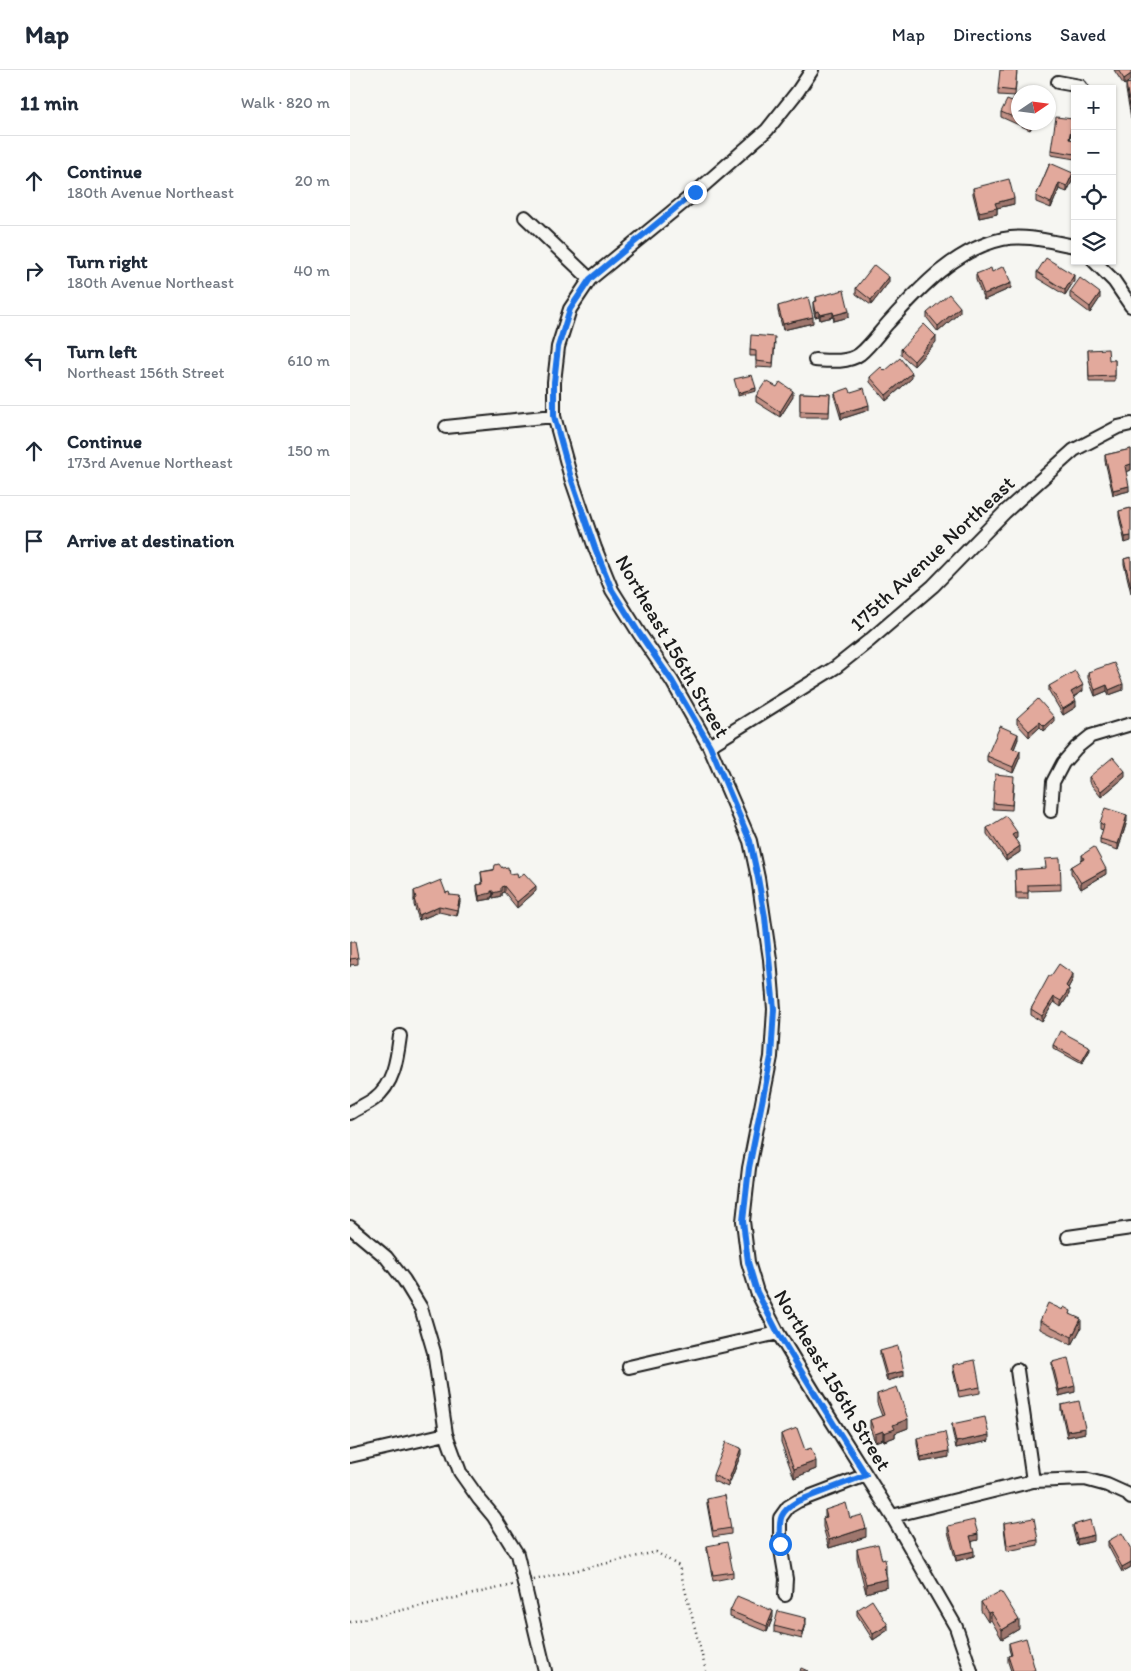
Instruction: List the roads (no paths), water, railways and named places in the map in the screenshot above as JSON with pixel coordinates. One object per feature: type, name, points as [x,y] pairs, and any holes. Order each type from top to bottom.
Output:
[{"type":"street","name":"Northeast 156th Street","points":[[812,70],[767,130],[590,279],[570,309],[558,347],[554,382],[554,416],[571,478],[595,548],[612,590],[672,681],[710,746],[750,841],[758,878],[770,959],[774,1009],[771,1057],[749,1168],[743,1221],[748,1262],[757,1292],[778,1333],[892,1516],[956,1627],[972,1671]]},
{"type":"street","points":[[1058,82],[1074,85]]},
{"type":"street","points":[[525,217],[590,279]]},
{"type":"street","points":[[815,360],[834,362],[859,355],[913,296],[950,263],[980,246],[1004,239],[1031,238],[1071,245]]},
{"type":"street","points":[[1098,265],[1114,281],[1131,306]]},
{"type":"street","points":[[446,427],[554,416]]},
{"type":"street","name":"175th Avenue Northeast","points":[[710,746],[836,666],[870,640],[933,586],[1005,512],[1074,450],[1118,427],[1131,424]]},
{"type":"street","points":[[1051,811],[1053,782],[1063,763],[1076,748],[1091,736],[1131,724]]},
{"type":"street","points":[[350,1113],[374,1099],[386,1088],[395,1068],[400,1036]]},
{"type":"street","points":[[350,1226],[386,1257],[404,1280],[421,1308],[434,1352],[446,1434],[460,1472],[494,1517],[517,1554],[545,1671]]},
{"type":"street","points":[[1068,1237],[1131,1228]]},
{"type":"street","points":[[629,1367],[778,1333]]},
{"type":"street","points":[[1017,1370],[1033,1481]]},
{"type":"street","points":[[350,1456],[446,1434]]},
{"type":"street","points":[[785,1595],[786,1579],[780,1544],[780,1518],[788,1507],[798,1501],[866,1475]]},
{"type":"street","points":[[892,1516],[1033,1481],[1085,1479],[1107,1485],[1127,1494],[1131,1498]]}]
